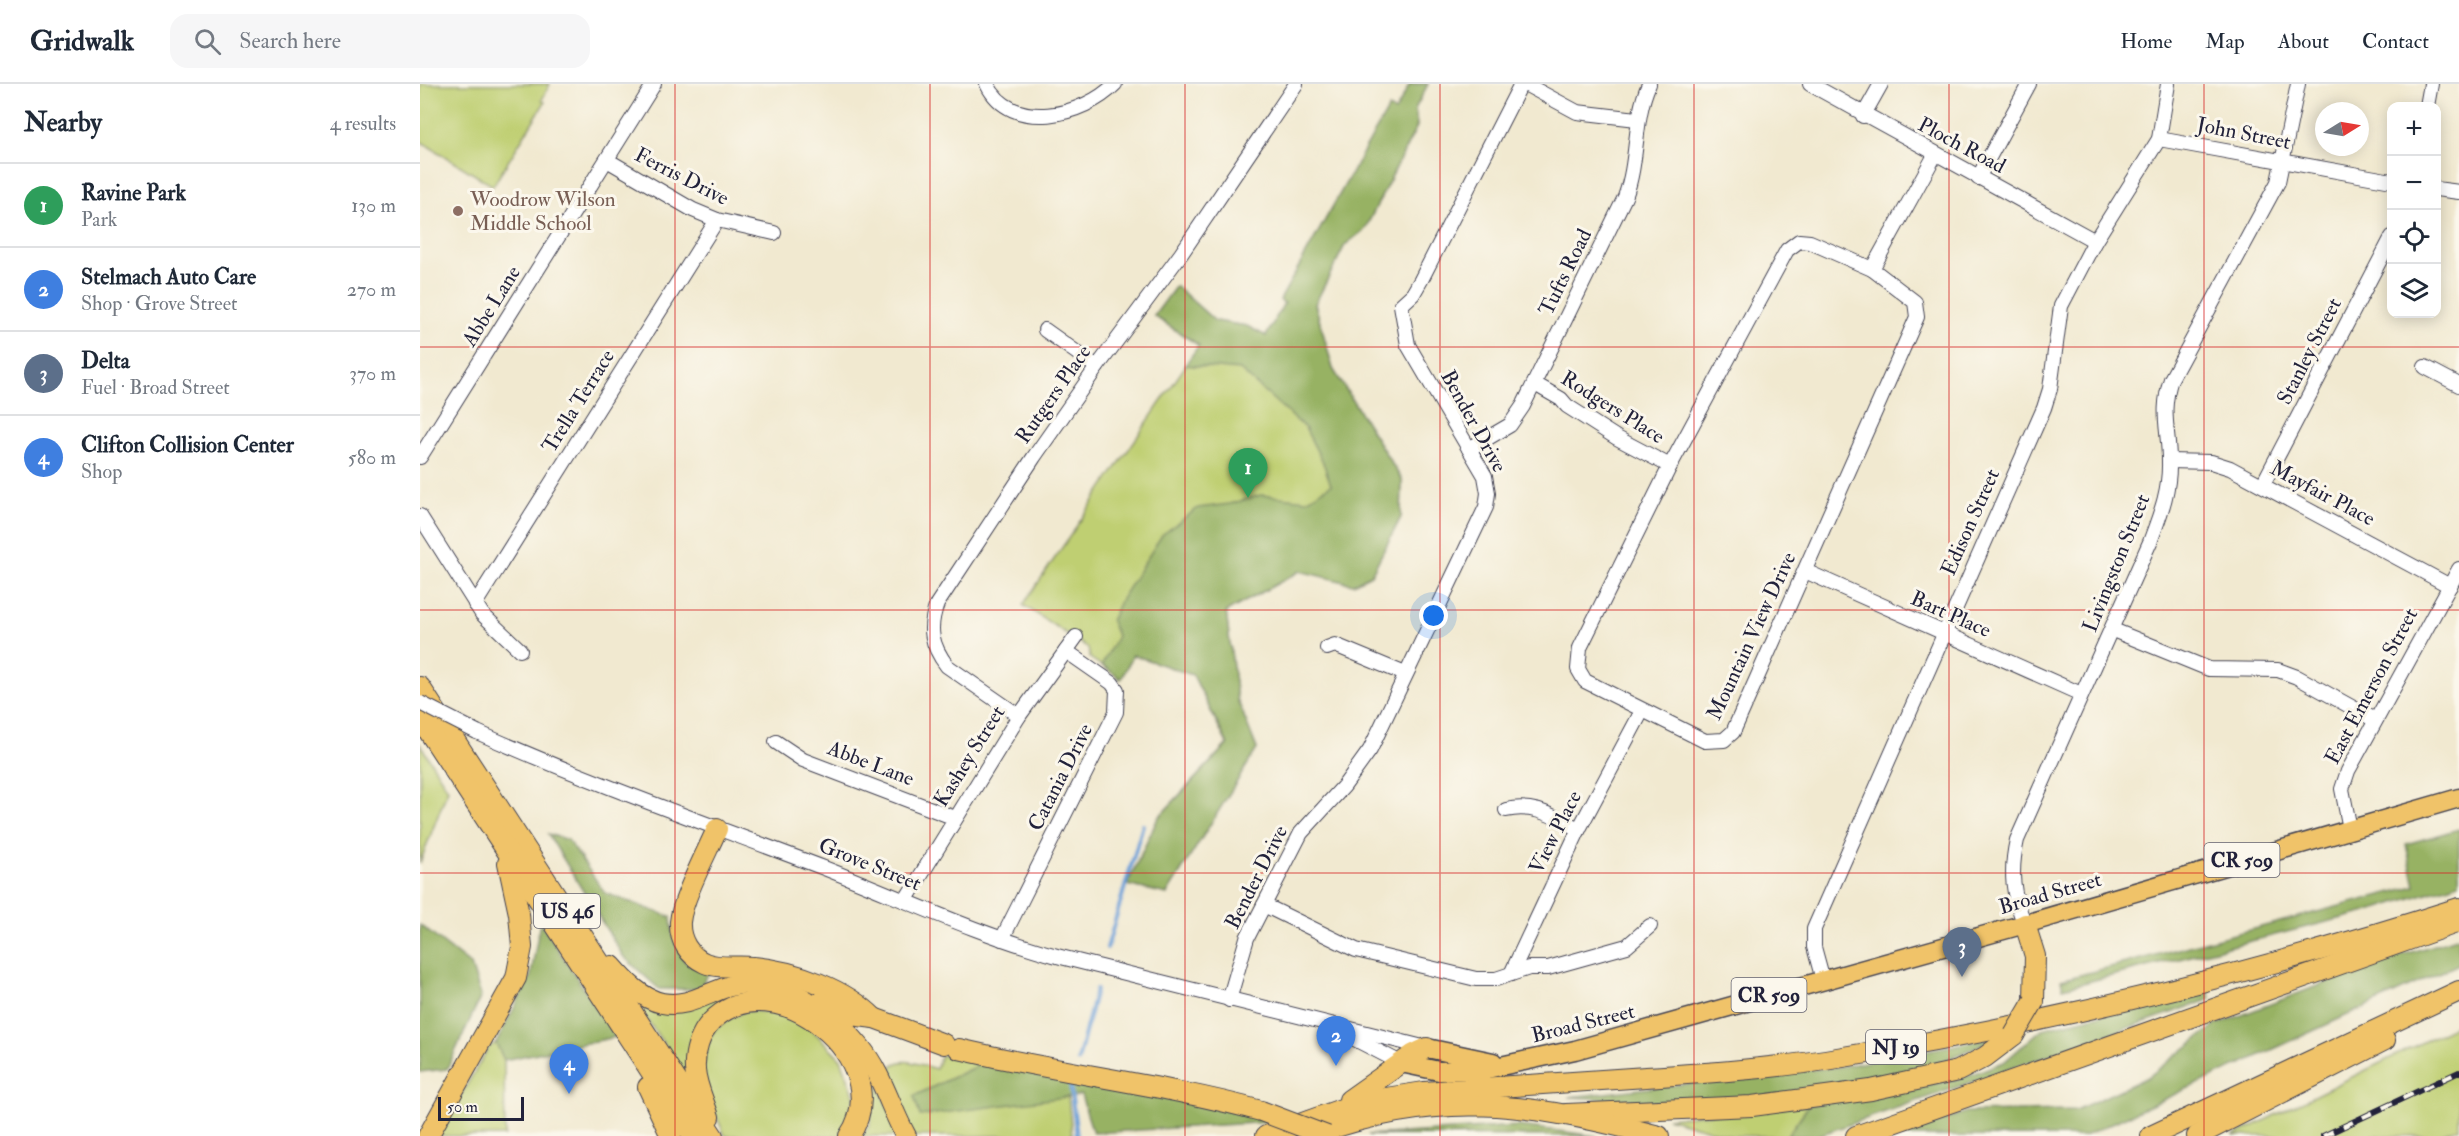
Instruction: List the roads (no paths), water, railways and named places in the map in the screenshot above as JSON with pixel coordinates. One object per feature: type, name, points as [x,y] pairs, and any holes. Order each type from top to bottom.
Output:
[{"type":"highway","name":"US 46","points":[[420,687],[714,1136]]},
{"type":"highway","name":"US 46","points":[[420,718],[693,1136]]},
{"type":"highway","points":[[717,829],[682,914],[681,935],[692,954],[712,966],[757,967],[806,979],[860,1004],[874,1018]]},
{"type":"highway","points":[[428,1136],[516,978],[522,947],[519,914],[512,875],[501,843]]},
{"type":"highway","name":"NJ 19","points":[[1266,1136],[1361,1102],[1424,1092],[1740,1070],[1824,1060],[1948,1038],[2232,973],[2459,908]]},
{"type":"highway","points":[[571,918],[621,975],[644,996],[660,1003],[686,1003],[729,986],[747,983],[782,987],[851,1015],[874,1018],[952,1046],[1050,1069],[1204,1096],[1261,1111],[1327,1136]]},
{"type":"highway","points":[[1856,1136],[2459,922]]},
{"type":"highway","points":[[1566,1114],[1752,1106],[1871,1090],[1958,1071],[1985,1057],[2014,1035],[2034,1001],[2035,956],[2025,924]]},
{"type":"highway","points":[[594,986],[652,1095],[670,1136]]},
{"type":"highway","points":[[782,987],[828,1016],[862,1050],[882,1082],[906,1136]]},
{"type":"highway","points":[[2151,1136],[2459,992]]},
{"type":"highway","points":[[2197,1136],[2459,1000]]},
{"type":"highway","points":[[714,1136],[696,1079],[695,1061],[699,1042],[709,1025],[724,1012],[743,1004],[760,1002],[793,1011],[817,1023],[843,1049],[854,1069],[861,1089],[859,1118],[849,1136]]},
{"type":"highway","points":[[1321,1116],[1362,1092],[1427,1048]]},
{"type":"highway","points":[[1310,1136],[1362,1118],[1428,1107],[1483,1104],[1566,1114],[1659,1136]]},
{"type":"main road","name":"Broad Street","points":[[1401,1064],[1414,1068],[1452,1071],[1482,1070],[1629,1035],[2025,924],[2459,798]]},
{"type":"main road","name":"Broad Street","points":[[1427,1048],[1468,1058],[1513,1064]]},
{"type":"street","name":"Abbe Lane","points":[[420,457],[654,84]]},
{"type":"street","points":[[987,84],[1001,103],[1025,113],[1040,115],[1058,114],[1086,106],[1097,101],[1115,84]]},
{"type":"street","name":"Rutgers Place","points":[[1019,716],[947,666],[933,644],[932,618],[937,604],[1097,367],[1181,254],[1296,84]]},
{"type":"street","points":[[1523,84],[1577,112],[1637,119]]},
{"type":"street","name":"Bender Drive","points":[[1228,1000],[1247,938],[1301,833],[1344,786],[1370,750],[1486,507],[1488,493],[1485,476],[1408,345],[1401,305],[1417,287],[1523,84]]},
{"type":"street","name":"Tufts Road","points":[[1469,449],[1510,425],[1535,384],[1632,179],[1637,119],[1649,84]]},
{"type":"street","name":"Ploch Road","points":[[1810,84],[1863,116],[2095,241]]},
{"type":"street","points":[[1863,116],[1881,84]]},
{"type":"street","points":[[1978,178],[2029,84]]},
{"type":"street","name":"Edison Street","points":[[1823,980],[1814,947],[1814,929],[1884,775],[1942,634],[2044,408],[2050,388],[2061,306],[2095,241],[2159,139],[2168,84]]},
{"type":"street","name":"Livingston Street","points":[[2025,924],[2016,904],[2012,879],[2017,840],[2151,542],[2168,492],[2169,461],[2164,415],[2165,397],[2171,379],[2278,182],[2284,163],[2298,84]]},
{"type":"street","points":[[2428,102],[2431,84]]},
{"type":"street","name":"John Street","points":[[2159,139],[2387,180]]},
{"type":"street","points":[[1872,269],[1935,155]]},
{"type":"street","name":"Ferris Drive","points":[[607,160],[693,210],[717,220],[774,233]]},
{"type":"street","points":[[2441,190],[2459,192]]},
{"type":"street","name":"Trella Terrace","points":[[475,604],[717,220]]},
{"type":"street","name":"Mountain View Drive","points":[[1799,241],[1810,242],[1872,269],[1916,302],[1917,317],[1733,732],[1724,740],[1706,741],[1585,681],[1577,661],[1581,648],[1670,466],[1787,250],[1799,241]]},
{"type":"street","name":"Stanley Street","points":[[2263,484],[2387,245]]},
{"type":"street","points":[[1045,330],[1097,367]]},
{"type":"street","points":[[2425,367],[2459,385]]},
{"type":"street","name":"Rodgers Place","points":[[1535,384],[1617,438],[1670,466]]},
{"type":"street","name":"Mayfair Place","points":[[2169,461],[2211,462],[2263,484],[2450,586]]},
{"type":"street","points":[[420,516],[475,604],[493,627],[520,650]]},
{"type":"street","name":"East Emerson Street","points":[[2350,829],[2342,789],[2348,771],[2459,569]]},
{"type":"street","name":"Bart Place","points":[[1805,571],[2081,694]]},
{"type":"street","points":[[2113,630],[2209,669],[2278,670],[2375,720]]},
{"type":"street","name":"Kashey Street","points":[[905,901],[1019,716],[1076,638]]},
{"type":"street","points":[[1327,648],[1335,645],[1405,674]]},
{"type":"street","name":"Catania Drive","points":[[1002,939],[1116,712],[1116,690],[1112,682],[1066,651]]},
{"type":"street","name":"Grove Street","points":[[420,703],[477,732],[568,771],[1002,939],[1057,956],[1228,1000],[1320,1023],[1361,1030],[1427,1048]]},
{"type":"street","name":"View Place","points":[[1511,974],[1579,829],[1642,711]]},
{"type":"street","name":"Abbe Lane","points":[[776,742],[803,760],[955,818]]},
{"type":"street","points":[[1506,810],[1521,807],[1538,809],[1579,829]]},
{"type":"street","points":[[1264,905],[1356,950],[1476,979],[1496,980],[1529,968],[1548,968],[1628,946],[1650,926]]},
{"type":"street","name":"Grove Street","points":[[1320,1023],[1350,1035],[1401,1064]]},
{"type":"waterway","points":[[1107,948],[1143,825]]},
{"type":"waterway","points":[[1078,1061],[1096,989]]},
{"type":"waterway","points":[[1070,1084],[1077,1136]]},
{"type":"railway","points":[[2323,1136],[2459,1072]]},
{"type":"place","name":"Woodrow Wilson Middle School","points":[[458,211]]},
{"type":"place","name":"Ravine Park","points":[[1248,498]]},
{"type":"place","name":"Delta","points":[[1962,977]]},
{"type":"place","name":"Stelmach Auto Care","points":[[1336,1066]]},
{"type":"place","name":"Clifton Collision Center","points":[[569,1094]]}]
